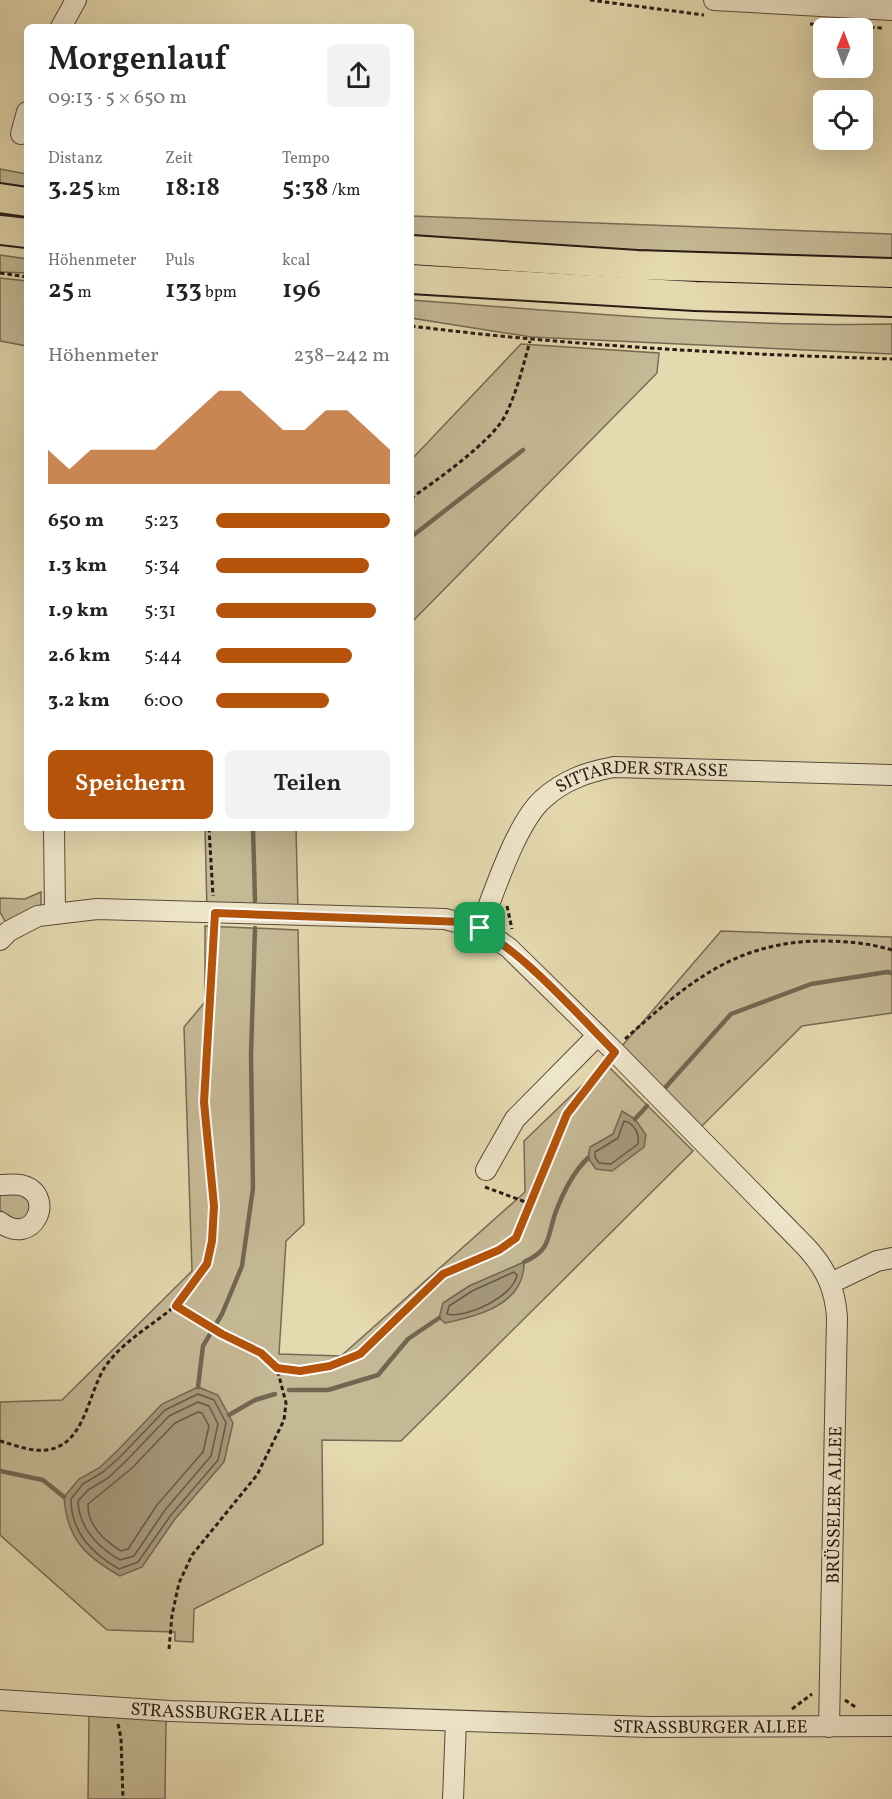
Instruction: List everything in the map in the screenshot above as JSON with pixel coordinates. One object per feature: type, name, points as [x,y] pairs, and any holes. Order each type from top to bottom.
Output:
[{"type":"highway","points":[[0,198],[24,202]]},
{"type":"highway","points":[[0,230],[24,233]]},
{"type":"highway","points":[[414,250],[637,265],[892,273]]},
{"type":"highway","points":[[414,279],[695,296],[892,302]]},
{"type":"street","points":[[63,24],[76,0]]},
{"type":"street","points":[[714,0],[866,4],[892,10]]},
{"type":"street","points":[[21,134],[24,123]]},
{"type":"street","name":"SITTARDER STRASSE","points":[[480,928],[519,835],[542,800],[576,777],[614,768],[892,775]]},
{"type":"street","points":[[54,831],[55,912]]},
{"type":"street","name":"BRÜSSELER ALLEE","points":[[0,940],[9,931],[38,916],[55,912],[97,909],[445,919],[480,928],[509,948],[615,1052],[807,1248],[822,1265],[831,1283],[837,1317],[818,1694],[829,1727]]},
{"type":"street","points":[[485,1179],[515,1119],[598,1035]]},
{"type":"street","points":[[0,1185],[19,1185],[32,1190],[40,1209],[34,1222],[22,1230],[8,1228],[0,1222]]},
{"type":"street","points":[[831,1283],[877,1261],[892,1258]]},
{"type":"street","name":"STRASSBURGER ALLEE","points":[[0,1700],[114,1708],[648,1727],[892,1726]]},
{"type":"street","points":[[453,1799],[456,1721]]},
{"type":"path","points":[[0,273],[24,277]]},
{"type":"path","points":[[414,326],[530,340],[778,355],[892,359]]},
{"type":"path","points":[[414,496],[471,453],[504,418],[517,388],[530,340]]},
{"type":"path","points":[[0,1441],[37,1450],[61,1446],[74,1436],[84,1418],[99,1377],[107,1364],[176,1306],[207,1264],[212,1241],[214,1206],[204,1102],[215,913],[209,831]]},
{"type":"path","points":[[508,896],[506,908],[516,940],[509,948]]},
{"type":"path","points":[[277,1368],[300,1371],[330,1366],[360,1354],[443,1274],[499,1250],[516,1238],[567,1114],[621,1042],[691,985],[717,967],[748,952],[788,941],[835,941],[892,950]]},
{"type":"path","points":[[485,1179],[531,1204]]},
{"type":"path","points":[[169,1648],[172,1615],[179,1583],[192,1555],[257,1475],[284,1420],[286,1403],[277,1368],[261,1353],[222,1334],[176,1306]]},
{"type":"path","points":[[787,1713],[818,1694],[842,1697],[854,1708],[863,1708]]},
{"type":"path","points":[[114,1708],[121,1738],[123,1799]]},
{"type":"shaded area","points":[[0,169],[24,173],[24,193],[0,189]]},
{"type":"shaded area","points":[[414,216],[892,234],[892,259],[608,249],[414,235]]},
{"type":"shaded area","points":[[0,255],[24,259],[24,273],[0,272]]},
{"type":"shaded area","points":[[0,278],[24,281],[24,345],[0,341]]},
{"type":"shaded area","points":[[414,300],[711,321],[892,324],[892,354],[531,337],[414,318]]},
{"type":"shaded area","points":[[521,344],[659,353],[657,373],[414,620],[414,457]]},
{"type":"shaded area","points":[[205,831],[296,831],[298,912],[207,910]]},
{"type":"shaded area","points":[[41,892],[41,911],[8,926],[0,912],[0,898],[25,899]]},
{"type":"shaded area","points":[[205,926],[298,930],[304,1224],[286,1241],[279,1354],[341,1356],[525,1192],[524,1141],[605,1063],[693,1151],[401,1441],[322,1440],[323,1544],[194,1609],[193,1642],[175,1641],[175,1632],[107,1630],[0,1535],[0,1402],[62,1400],[192,1271],[184,1027],[205,1002]]},
{"type":"shaded area","points":[[721,931],[892,937],[892,1013],[802,1026],[701,1127],[622,1046]]},
{"type":"shaded area","points":[[0,1192],[22,1195],[31,1203],[27,1220],[12,1219],[0,1210]]},
{"type":"shaded area","points":[[89,1716],[166,1720],[165,1799],[88,1799]]},
{"type":"water","points":[[622,1111],[635,1119],[646,1135],[644,1147],[612,1171],[596,1169],[588,1158],[590,1147],[613,1134]]},
{"type":"water","points":[[524,1262],[517,1288],[498,1306],[445,1323],[439,1318],[443,1303],[469,1286]]},
{"type":"water","points":[[198,1387],[218,1395],[233,1423],[224,1462],[175,1519],[142,1567],[120,1576],[97,1561],[80,1545],[69,1524],[64,1497],[79,1479],[99,1468],[117,1451],[162,1404]]},
{"type":"waterway","points":[[414,535],[523,450]]},
{"type":"waterway","points":[[253,831],[255,901]]},
{"type":"waterway","points":[[198,1387],[203,1346],[222,1314],[242,1266],[253,1188],[251,1054],[255,928]]},
{"type":"waterway","points":[[664,1089],[731,1014],[811,984],[892,973]]},
{"type":"waterway","points":[[635,1119],[647,1106]]},
{"type":"waterway","points":[[524,1262],[544,1248],[565,1192],[588,1158]]},
{"type":"waterway","points":[[289,1390],[328,1390],[378,1375],[408,1339],[439,1318]]},
{"type":"waterway","points":[[229,1415],[255,1400],[275,1394]]},
{"type":"waterway","points":[[0,1471],[43,1480],[64,1497]]},
{"type":"route","points":[[215,913],[445,919],[464,922],[480,928],[509,948],[615,1052],[567,1114],[516,1238],[499,1250],[443,1274],[360,1354],[330,1366],[300,1371],[277,1368],[261,1353],[222,1334],[176,1306],[207,1264],[212,1241],[214,1206],[204,1102],[215,913]]}]
